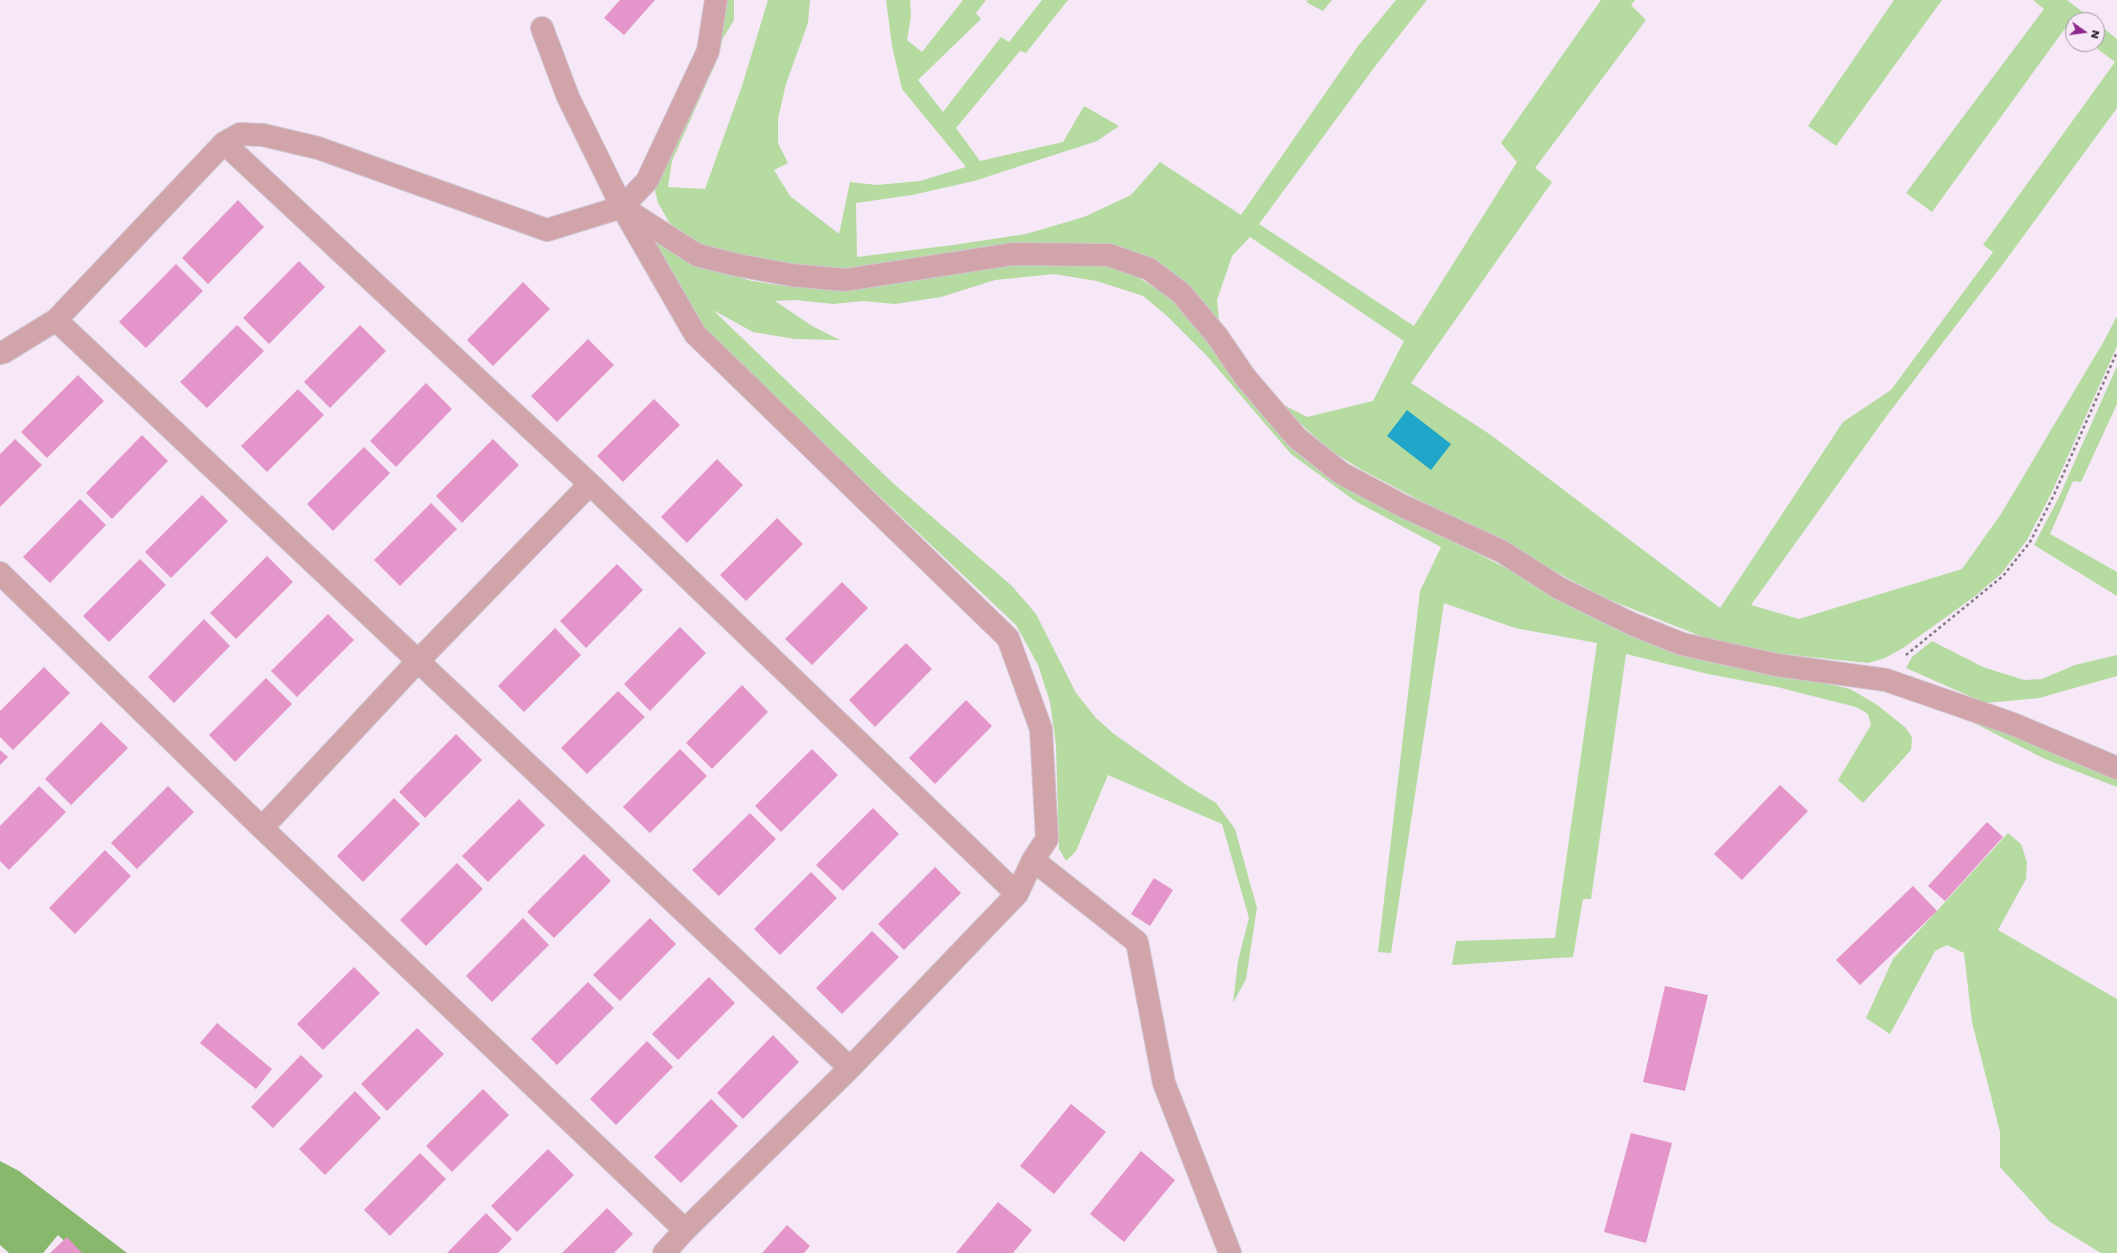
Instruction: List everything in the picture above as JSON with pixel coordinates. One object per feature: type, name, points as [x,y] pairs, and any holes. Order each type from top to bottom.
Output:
[{"type":"street","points":[[0,352],[4,352],[56,320],[224,143],[240,134],[263,135],[318,148],[547,230],[622,206],[647,181],[708,51],[716,0]]},
{"type":"street","points":[[542,28],[568,97],[622,206],[696,334],[1008,638],[1041,729],[1047,839],[1033,860],[1017,894],[850,1068],[684,1230],[664,1253]]},
{"type":"street","points":[[224,143],[590,484],[1017,894]]},
{"type":"street","points":[[622,206],[697,255],[736,265],[791,275],[845,280],[1013,254],[1109,255],[1149,269],[1181,293],[1217,336],[1245,377],[1297,438],[1341,473],[1403,506],[1502,551],[1559,588],[1632,624],[1682,644],[1777,665],[1886,680],[2013,724],[2117,768]]},
{"type":"street","points":[[56,320],[850,1068]]},
{"type":"street","points":[[262,828],[418,661],[590,484]]},
{"type":"street","points":[[0,573],[262,828],[684,1230]]},
{"type":"street","points":[[1033,860],[1137,942],[1164,1083],[1230,1253]]},
{"type":"path","points":[[1886,680],[1908,653],[2003,576],[2030,542],[2054,495],[2117,352]]},
{"type":"green space","points":[[721,0],[734,0],[734,20],[723,38],[718,58],[672,161],[668,187],[705,189],[742,86],[768,0],[810,0],[808,23],[786,84],[778,119],[778,143],[788,163],[774,170],[790,196],[839,234],[850,182],[877,185],[920,181],[966,167],[902,89],[892,46],[886,0],[910,0],[911,16],[907,40],[922,52],[963,0],[986,0],[976,13],[981,19],[918,80],[943,112],[1001,37],[1009,42],[1042,0],[1068,0],[1026,53],[1020,51],[956,128],[980,161],[1063,142],[1084,106],[1119,126],[1097,141],[974,181],[912,195],[856,203],[857,257],[1026,234],[1084,217],[1131,195],[1160,162],[1241,215],[1358,46],[1396,0],[1427,0],[1376,65],[1259,224],[1414,326],[1517,162],[1501,143],[1601,0],[1635,0],[1631,5],[1646,20],[1535,168],[1552,182],[1411,383],[1491,435],[1720,608],[1843,422],[1891,390],[1993,252],[1983,245],[2115,62],[2102,52],[2105,52],[2105,29],[2117,39],[2117,108],[2003,264],[1888,414],[1751,605],[1799,619],[1962,569],[2001,514],[2104,341],[2117,316],[2117,346],[2051,494],[2027,540],[2001,574],[1975,596],[1903,648],[1885,658],[1868,663],[1754,651],[1703,637],[1605,598],[1362,470],[1331,451],[1274,400],[1307,417],[1373,401],[1404,341],[1250,237],[1232,256],[1217,300],[1220,329],[1153,261],[814,270],[729,258],[684,238],[669,222],[658,203],[653,183]]},
{"type":"green space","points":[[1308,0],[1332,0],[1323,11],[1306,2]]},
{"type":"green space","points":[[1894,0],[1942,0],[1836,146],[1808,126]]},
{"type":"green space","points":[[2033,0],[2067,0],[2083,12],[2065,12],[2065,28],[1932,212],[1906,193],[2044,9]]},
{"type":"green space","points":[[645,229],[720,272],[752,281],[785,286],[822,287],[980,265],[1090,261],[1126,270],[1165,294],[1183,309],[1290,445],[1450,539],[1582,608],[1789,675],[1850,689],[1876,704],[1905,727],[1912,737],[1911,750],[1863,803],[1838,780],[1871,725],[1868,714],[1856,707],[1777,687],[1708,674],[1626,654],[1591,899],[1583,899],[1573,957],[1452,965],[1456,941],[1555,938],[1597,643],[1515,628],[1444,603],[1391,953],[1378,952],[1420,591],[1441,547],[1355,501],[1291,454],[1207,356],[1166,315],[1143,296],[1097,281],[1054,274],[995,280],[941,297],[895,304],[863,301],[833,304],[795,300],[775,301],[812,326],[840,340],[795,339],[753,332],[713,310],[894,484],[1012,586],[1036,614],[1076,693],[1096,718],[1114,734],[1188,786],[1216,803],[1235,829],[1257,908],[1246,979],[1233,1003],[1238,961],[1249,918],[1222,824],[1108,775],[1076,851],[1066,861],[1059,849],[1056,745],[1050,702],[1038,665],[1016,625],[699,326]]},
{"type":"green space","points":[[2117,366],[2117,404],[2081,482],[2073,481],[2050,534],[2117,572],[2117,596],[2034,545],[2059,497]]},
{"type":"green space","points":[[1932,641],[1983,667],[2024,680],[2042,679],[2075,665],[2117,655],[2117,676],[2039,698],[1985,703],[1906,668],[1912,657]]},
{"type":"green space","points":[[1975,719],[2117,775],[2117,787],[2045,759],[1972,722]]},
{"type":"green space","points":[[2008,833],[2021,844],[2027,862],[2026,879],[1998,930],[2117,999],[2117,1253],[2101,1253],[2050,1222],[2000,1167],[2000,1132],[1972,1022],[1964,953],[1947,945],[1935,951],[1890,1034],[1866,1018],[1893,959]]},
{"type":"green space","points":[[0,1161],[19,1171],[127,1253],[77,1253],[58,1235],[43,1253],[9,1253],[0,1245]]},
{"type":"water","points":[[1407,410],[1451,444],[1431,470],[1387,436]]},
{"type":"building","points":[[620,0],[655,0],[624,35],[604,18]]},
{"type":"building","points":[[238,200],[264,227],[208,284],[182,258]]},
{"type":"building","points":[[299,261],[325,287],[269,344],[243,318]]},
{"type":"building","points":[[176,264],[203,291],[146,348],[119,322]]},
{"type":"building","points":[[523,282],[550,309],[493,366],[467,340]]},
{"type":"building","points":[[237,325],[264,351],[207,408],[180,382]]},
{"type":"building","points":[[360,325],[386,351],[330,408],[304,382]]},
{"type":"building","points":[[588,339],[614,365],[557,422],[531,396]]},
{"type":"building","points":[[78,375],[104,401],[47,458],[21,432]]},
{"type":"building","points":[[426,383],[452,409],[396,467],[370,441]]},
{"type":"building","points":[[298,389],[324,415],[267,472],[241,446]]},
{"type":"building","points":[[654,399],[680,425],[623,482],[597,456]]},
{"type":"building","points":[[142,435],[168,461],[112,519],[86,493]]},
{"type":"building","points":[[15,439],[42,465],[0,507],[0,454]]},
{"type":"building","points":[[493,439],[519,465],[462,523],[436,496]]},
{"type":"building","points":[[364,447],[390,473],[333,531],[307,504]]},
{"type":"building","points":[[717,459],[743,485],[687,543],[661,517]]},
{"type":"building","points":[[202,495],[228,521],[171,578],[145,552]]},
{"type":"building","points":[[80,499],[106,525],[50,583],[23,557]]},
{"type":"building","points":[[431,503],[457,529],[400,586],[374,560]]},
{"type":"building","points":[[777,518],[803,544],[746,601],[720,575]]},
{"type":"building","points":[[267,556],[293,582],[236,639],[210,613]]},
{"type":"building","points":[[140,559],[166,585],[109,642],[83,616]]},
{"type":"building","points":[[617,564],[643,590],[586,648],[560,621]]},
{"type":"building","points":[[842,582],[868,608],[812,665],[785,639]]},
{"type":"building","points":[[328,614],[354,640],[297,697],[271,671]]},
{"type":"building","points":[[204,619],[230,646],[174,703],[148,677]]},
{"type":"building","points":[[680,627],[706,653],[650,711],[624,684]]},
{"type":"building","points":[[555,628],[581,655],[524,712],[498,686]]},
{"type":"building","points":[[906,643],[932,669],[875,727],[849,700]]},
{"type":"building","points":[[44,667],[70,693],[13,750],[0,737],[0,711]]},
{"type":"building","points":[[266,678],[292,704],[235,762],[209,735]]},
{"type":"building","points":[[742,685],[768,712],[712,769],[686,743]]},
{"type":"building","points":[[618,691],[645,717],[587,774],[561,748]]},
{"type":"building","points":[[966,700],[992,726],[935,784],[909,758]]},
{"type":"building","points":[[101,722],[128,748],[71,805],[45,779]]},
{"type":"building","points":[[456,734],[482,760],[425,818],[399,792]]},
{"type":"building","points":[[680,749],[707,776],[650,833],[623,807]]},
{"type":"building","points":[[812,749],[838,775],[781,832],[755,806]]},
{"type":"building","points":[[0,750],[8,757],[0,765]]},
{"type":"building","points":[[1780,785],[1808,811],[1742,880],[1714,854]]},
{"type":"building","points":[[39,786],[66,812],[9,870],[0,861],[0,826]]},
{"type":"building","points":[[168,786],[194,812],[137,869],[111,843]]},
{"type":"building","points":[[394,798],[420,824],[363,882],[337,856]]},
{"type":"building","points":[[519,799],[545,825],[488,882],[462,856]]},
{"type":"building","points":[[873,808],[899,834],[843,891],[816,865]]},
{"type":"building","points":[[750,813],[776,839],[719,896],[692,870]]},
{"type":"building","points":[[1987,822],[2003,837],[1945,901],[1928,886]]},
{"type":"building","points":[[105,850],[131,876],[75,934],[49,908]]},
{"type":"building","points":[[584,854],[611,881],[554,938],[527,912]]},
{"type":"building","points":[[457,863],[483,889],[426,946],[400,920]]},
{"type":"building","points":[[935,867],[961,893],[904,950],[878,924]]},
{"type":"building","points":[[811,872],[837,898],[780,955],[754,929]]},
{"type":"building","points":[[1154,878],[1173,890],[1150,926],[1131,914]]},
{"type":"building","points":[[1913,886],[1937,911],[1860,985],[1836,960]]},
{"type":"building","points":[[523,918],[549,945],[492,1002],[466,976]]},
{"type":"building","points":[[650,918],[676,944],[620,1001],[593,975]]},
{"type":"building","points":[[872,931],[899,957],[842,1014],[816,988]]},
{"type":"building","points":[[354,967],[380,993],[323,1050],[297,1024]]},
{"type":"building","points":[[709,977],[735,1003],[678,1060],[652,1034]]},
{"type":"building","points":[[588,982],[614,1008],[557,1065],[531,1039]]},
{"type":"building","points":[[1665,986],[1708,995],[1685,1091],[1643,1082]]},
{"type":"building","points":[[217,1023],[272,1069],[256,1089],[200,1043]]},
{"type":"building","points":[[417,1028],[444,1054],[387,1111],[361,1084]]},
{"type":"building","points":[[773,1035],[799,1062],[743,1119],[717,1093]]},
{"type":"building","points":[[647,1041],[673,1067],[616,1125],[590,1099]]},
{"type":"building","points":[[301,1055],[323,1076],[273,1128],[251,1107]]},
{"type":"building","points":[[483,1089],[509,1115],[452,1172],[426,1146]]},
{"type":"building","points":[[355,1091],[381,1118],[325,1175],[299,1149]]},
{"type":"building","points":[[711,1099],[738,1126],[681,1183],[654,1157]]},
{"type":"building","points":[[1071,1104],[1106,1132],[1054,1194],[1020,1166]]},
{"type":"building","points":[[1631,1133],[1672,1143],[1646,1243],[1604,1232]]},
{"type":"building","points":[[548,1149],[574,1175],[517,1232],[491,1206]]},
{"type":"building","points":[[1141,1151],[1175,1180],[1124,1242],[1090,1214]]},
{"type":"building","points":[[420,1153],[446,1179],[390,1236],[364,1210]]},
{"type":"building","points":[[998,1202],[1032,1230],[1013,1253],[956,1253]]},
{"type":"building","points":[[607,1208],[633,1234],[614,1253],[562,1253]]},
{"type":"building","points":[[486,1213],[512,1239],[498,1253],[447,1253]]},
{"type":"building","points":[[787,1225],[810,1246],[804,1253],[762,1253]]},
{"type":"building","points":[[67,1237],[82,1253],[50,1253]]}]
